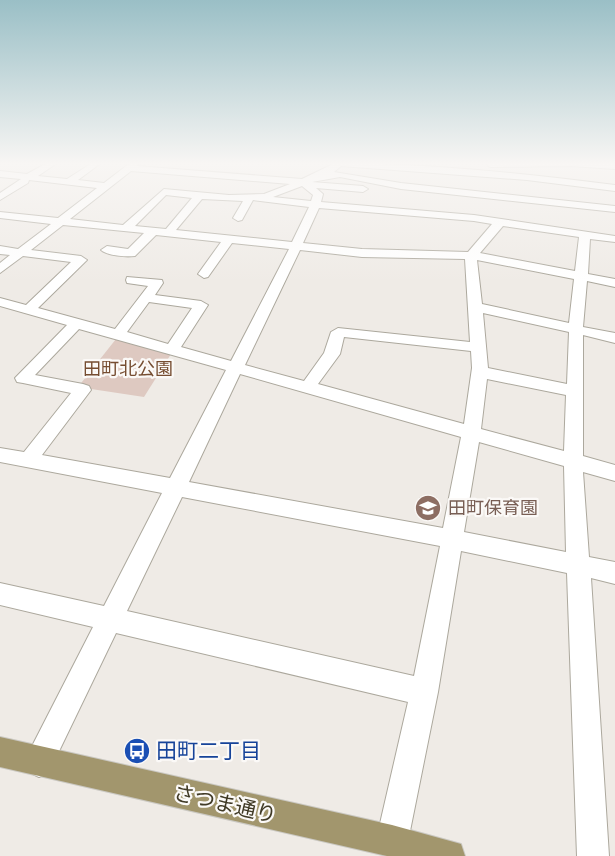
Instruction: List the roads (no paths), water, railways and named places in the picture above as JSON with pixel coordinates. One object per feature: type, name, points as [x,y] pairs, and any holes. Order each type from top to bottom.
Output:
[{"type":"main road","name":"さつま通り","points":[[0,752],[404,848],[449,856]]},
{"type":"street","points":[[0,269],[84,203]]},
{"type":"street","points":[[126,228],[151,203]]},
{"type":"street","points":[[169,232],[193,203]]},
{"type":"street","points":[[238,218],[247,203]]},
{"type":"street","points":[[303,203],[367,209],[397,203]]},
{"type":"street","points":[[367,209],[370,203]]},
{"type":"street","points":[[463,203],[476,205],[487,203]]},
{"type":"street","points":[[463,203],[476,205],[502,222],[579,222],[615,209]]},
{"type":"street","points":[[404,848],[424,692],[472,434],[479,372],[471,256],[502,222],[513,203]]},
{"type":"street","points":[[532,203],[615,239]]},
{"type":"street","points":[[577,203],[581,276],[576,329],[573,461],[593,856]]},
{"type":"street","points":[[39,762],[316,204]]},
{"type":"street","points":[[0,215],[362,252],[471,256],[615,283]]},
{"type":"street","points":[[107,250],[131,253],[153,231]]},
{"type":"street","points":[[204,274],[229,239]]},
{"type":"street","points":[[0,250],[81,260],[28,310]]},
{"type":"street","points":[[118,334],[157,283],[132,280]]},
{"type":"street","points":[[146,298],[201,305],[172,349]]},
{"type":"street","points":[[0,302],[615,473]]},
{"type":"street","points":[[475,307],[615,338]]},
{"type":"street","points":[[28,460],[83,390],[23,378],[77,323]]},
{"type":"street","points":[[308,387],[332,354],[338,332],[478,347]]},
{"type":"street","points":[[479,372],[574,391]]},
{"type":"street","points":[[0,455],[615,573]]},
{"type":"street","points":[[0,594],[424,692]]},
{"type":"place","name":"田町保育園","points":[[428,508]]},
{"type":"place","name":"田町二丁目","points":[[137,751]]},
{"type":"park label","name":"田町北公園","points":[[128,369]]}]
